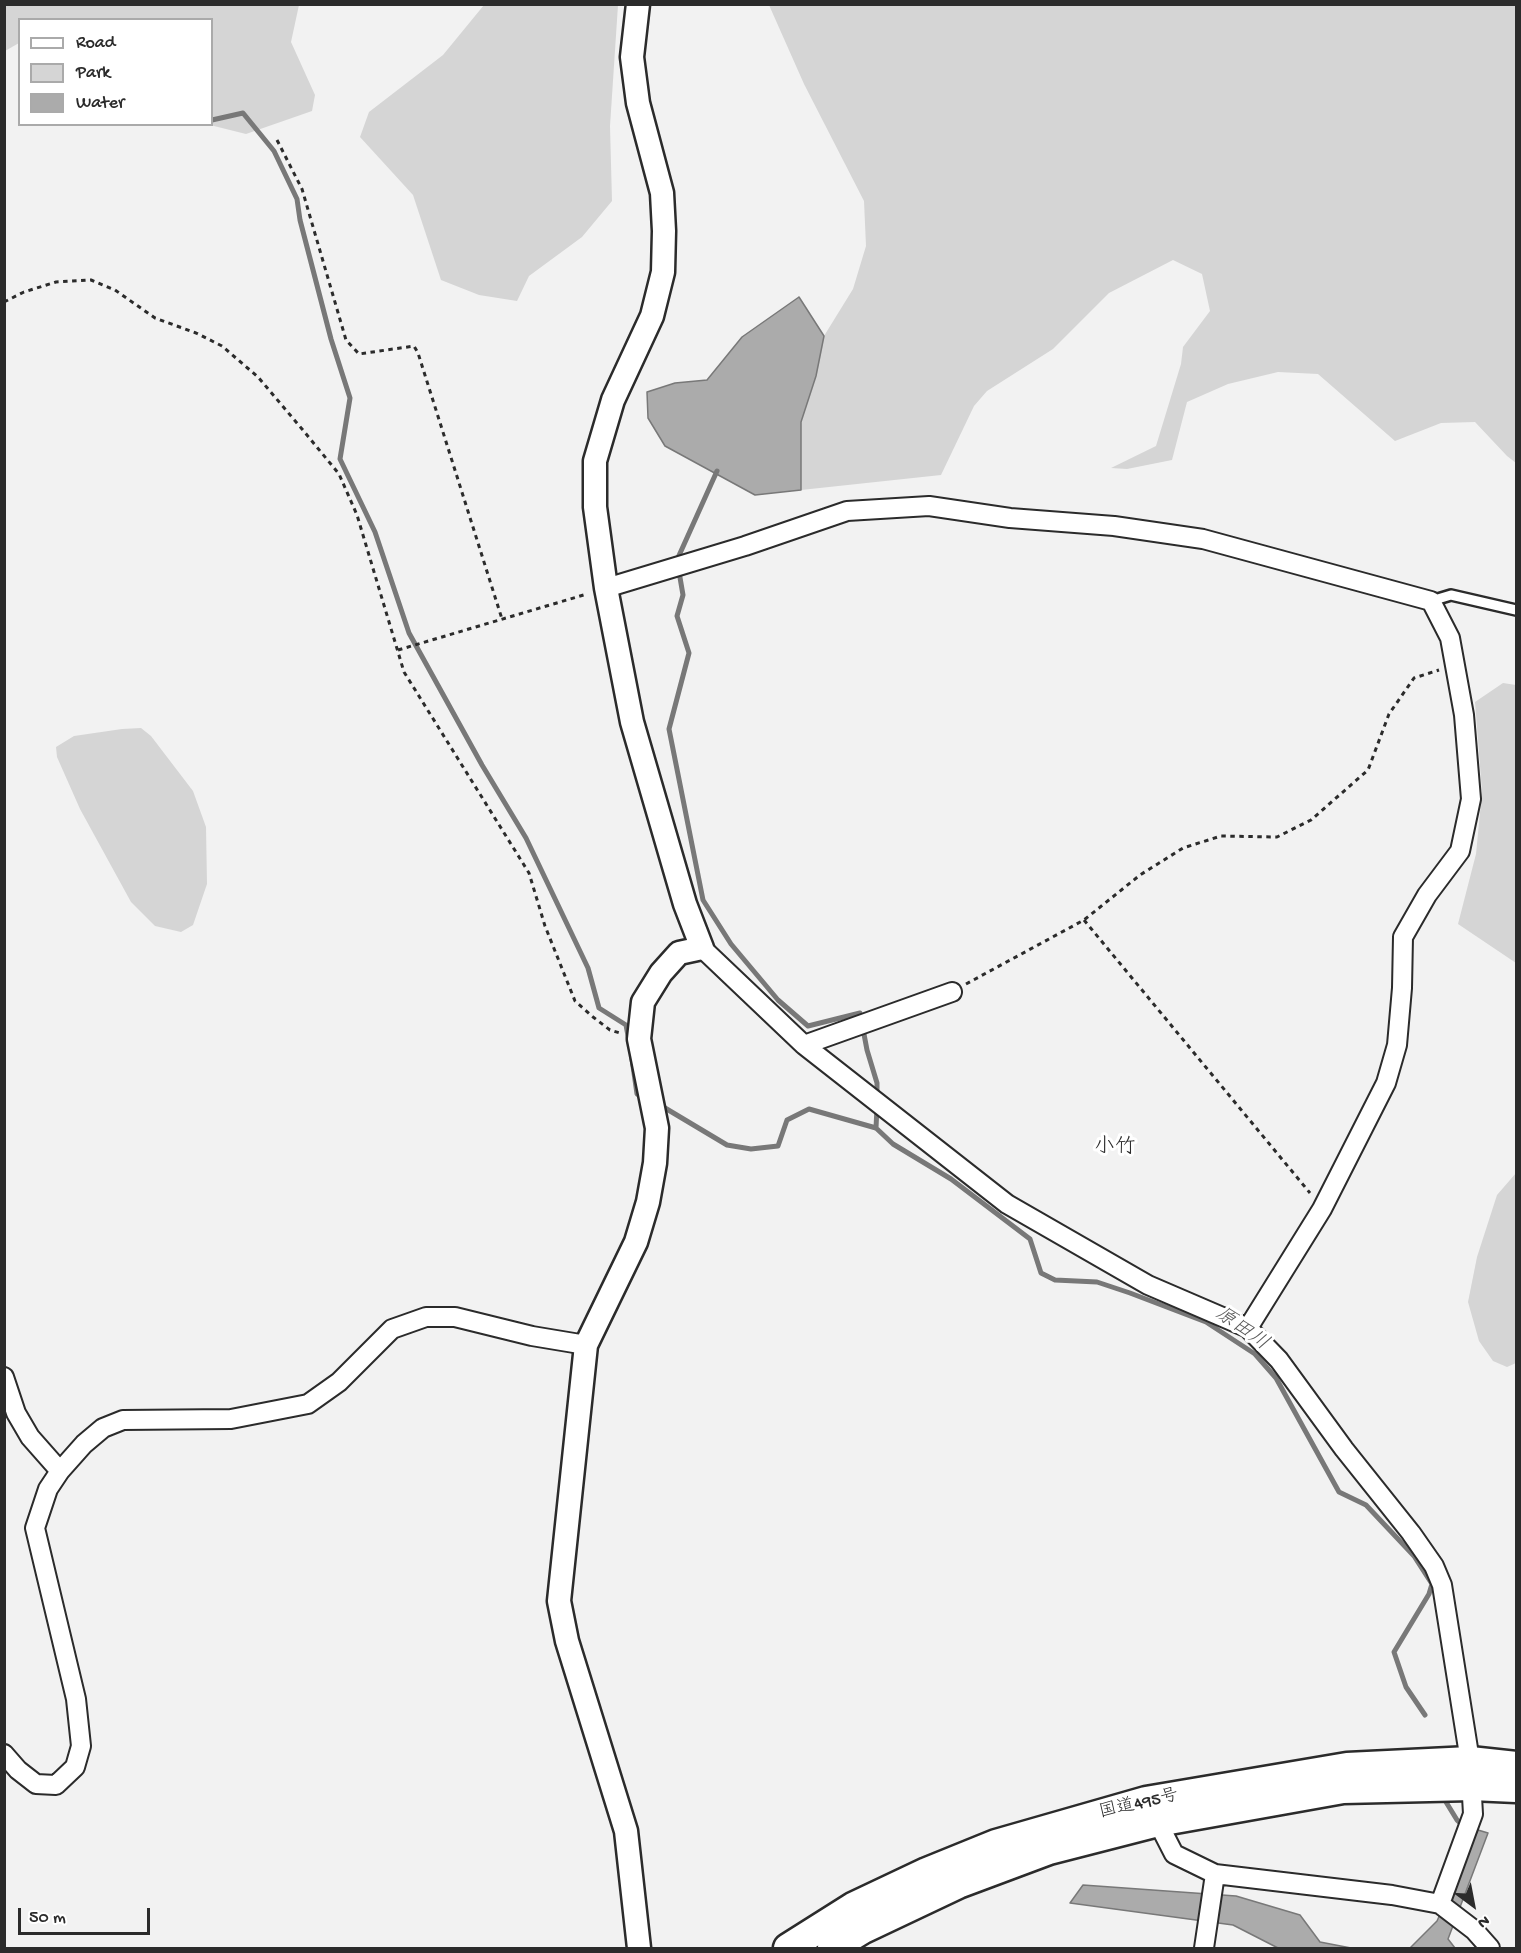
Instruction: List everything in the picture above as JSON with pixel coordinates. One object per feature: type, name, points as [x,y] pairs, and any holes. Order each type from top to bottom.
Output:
[{"type":"highway","name":"国道495号","points":[[788,1948],[853,1907],[927,1872],[996,1844],[1347,1767],[1471,1773],[1516,1766]]},
{"type":"highway","name":"国道495号","points":[[1471,1773],[1516,1788]]},
{"type":"highway","name":"国道495号","points":[[832,1948],[863,1929],[968,1880],[1152,1811]]},
{"type":"street","points":[[638,4],[632,57],[638,103],[662,193],[663,272],[652,316],[613,400],[595,461],[595,507],[606,588],[632,723],[685,904],[702,948],[804,1045],[1007,1204],[1148,1285],[1248,1328],[1279,1360],[1344,1449],[1411,1533],[1434,1566],[1442,1585],[1471,1773],[1473,1814],[1440,1904]]},
{"type":"street","points":[[606,588],[745,546],[847,511],[929,506],[1010,518],[1114,526],[1203,538],[1431,602],[1450,638],[1464,715],[1471,799],[1460,851],[1427,895],[1403,937],[1402,988],[1397,1044],[1386,1083],[1322,1209],[1248,1328]]},
{"type":"street","points":[[639,1948],[626,1831],[567,1641],[559,1601],[585,1346],[636,1242],[648,1202],[653,1172],[657,1128],[639,1040],[643,1002],[661,973],[679,953],[702,948]]},
{"type":"street","points":[[804,1045],[952,992]]},
{"type":"street","points":[[4,1754],[18,1770],[36,1784],[56,1785],[75,1767],[81,1746],[76,1699],[35,1528],[48,1490],[60,1471],[84,1444],[103,1428],[123,1420],[231,1419],[308,1404],[339,1382],[392,1329],[426,1317],[455,1317],[585,1346]]},
{"type":"street","points":[[4,1377],[16,1413],[30,1437],[60,1471]]},
{"type":"street","points":[[1152,1811],[1174,1854],[1214,1877],[1392,1895],[1440,1904],[1474,1930],[1490,1948]]},
{"type":"street","points":[[1205,1941],[1214,1877]]},
{"type":"lane","points":[[1431,602],[1451,595],[1516,610]]},
{"type":"path","points":[[277,140],[302,189],[346,340],[359,354],[414,346],[418,353],[502,620]]},
{"type":"path","points":[[4,302],[24,292],[56,282],[91,280],[115,290],[155,318],[196,333],[222,346],[258,377],[339,474],[357,515],[404,672],[529,873],[544,926],[575,1001],[610,1029],[639,1040]]},
{"type":"path","points":[[398,650],[606,588]]},
{"type":"path","points":[[952,992],[1084,920],[1140,875],[1184,848],[1221,836],[1277,837],[1311,820],[1368,770],[1389,714],[1414,678],[1455,666]]},
{"type":"path","points":[[1084,920],[1322,1209]]},
{"type":"green space","points":[[5,4],[299,5],[291,42],[315,95],[312,111],[246,134],[213,126],[213,18],[18,18],[18,44],[5,51]]},
{"type":"green space","points":[[484,5],[618,5],[610,126],[612,201],[582,237],[529,276],[517,301],[479,295],[441,280],[413,195],[360,137],[369,112],[443,55]]},
{"type":"green space","points":[[769,5],[1516,5],[1516,463],[1475,422],[1441,423],[1395,441],[1318,374],[1278,372],[1228,384],[1187,402],[1172,460],[1127,469],[1111,468],[1156,446],[1181,364],[1183,347],[1210,311],[1202,274],[1173,260],[1109,293],[1053,349],[987,391],[974,406],[941,475],[801,490],[801,422],[816,376],[824,336],[853,289],[866,246],[864,201],[804,84]]},
{"type":"green space","points":[[1503,683],[1516,685],[1516,963],[1458,924],[1476,854],[1482,792],[1475,702]]},
{"type":"green space","points":[[141,728],[151,736],[193,791],[206,827],[207,884],[193,925],[181,932],[155,926],[131,902],[80,809],[57,757],[56,747],[74,736]]},
{"type":"green space","points":[[1516,1173],[1516,1363],[1507,1367],[1493,1361],[1479,1341],[1468,1302],[1477,1257],[1497,1195]]},
{"type":"water","points":[[799,297],[824,336],[816,376],[801,422],[801,490],[755,495],[665,446],[648,418],[647,392],[675,383],[707,380],[742,337]]},
{"type":"water","points":[[1478,1830],[1488,1833],[1448,1939],[1455,1948],[1410,1948],[1437,1921]]},
{"type":"water","points":[[1083,1885],[1236,1896],[1300,1915],[1320,1942],[1351,1948],[1278,1948],[1233,1925],[1070,1903]]},
{"type":"waterway","points":[[213,120],[243,113],[274,151],[297,199],[300,220],[331,339],[350,398],[340,459],[375,532],[409,633],[482,765],[526,838],[588,968],[599,1008],[626,1025],[629,1041]]},
{"type":"waterway","points":[[717,471],[677,560],[683,595],[677,616],[689,653],[669,729],[703,900],[731,944],[778,1000],[808,1026],[860,1013],[867,1050],[877,1083],[877,1098]]},
{"type":"waterway","points":[[632,1059],[637,1094],[643,1097]]},
{"type":"waterway","name":"原田川","points":[[660,1105],[727,1145],[751,1149],[778,1146],[787,1120],[809,1109],[876,1128],[893,1144],[951,1179],[1030,1239],[1041,1273],[1055,1280],[1097,1282],[1130,1293],[1206,1322],[1255,1354],[1276,1378],[1339,1492],[1366,1505],[1414,1556],[1432,1584],[1429,1594],[1394,1652],[1406,1687],[1425,1715]]},
{"type":"waterway","points":[[876,1128],[877,1107]]},
{"type":"waterway","name":"原田川","points":[[1446,1802],[1457,1820],[1465,1827]]},
{"type":"district","name":"小竹","points":[[1115,1149]]}]
